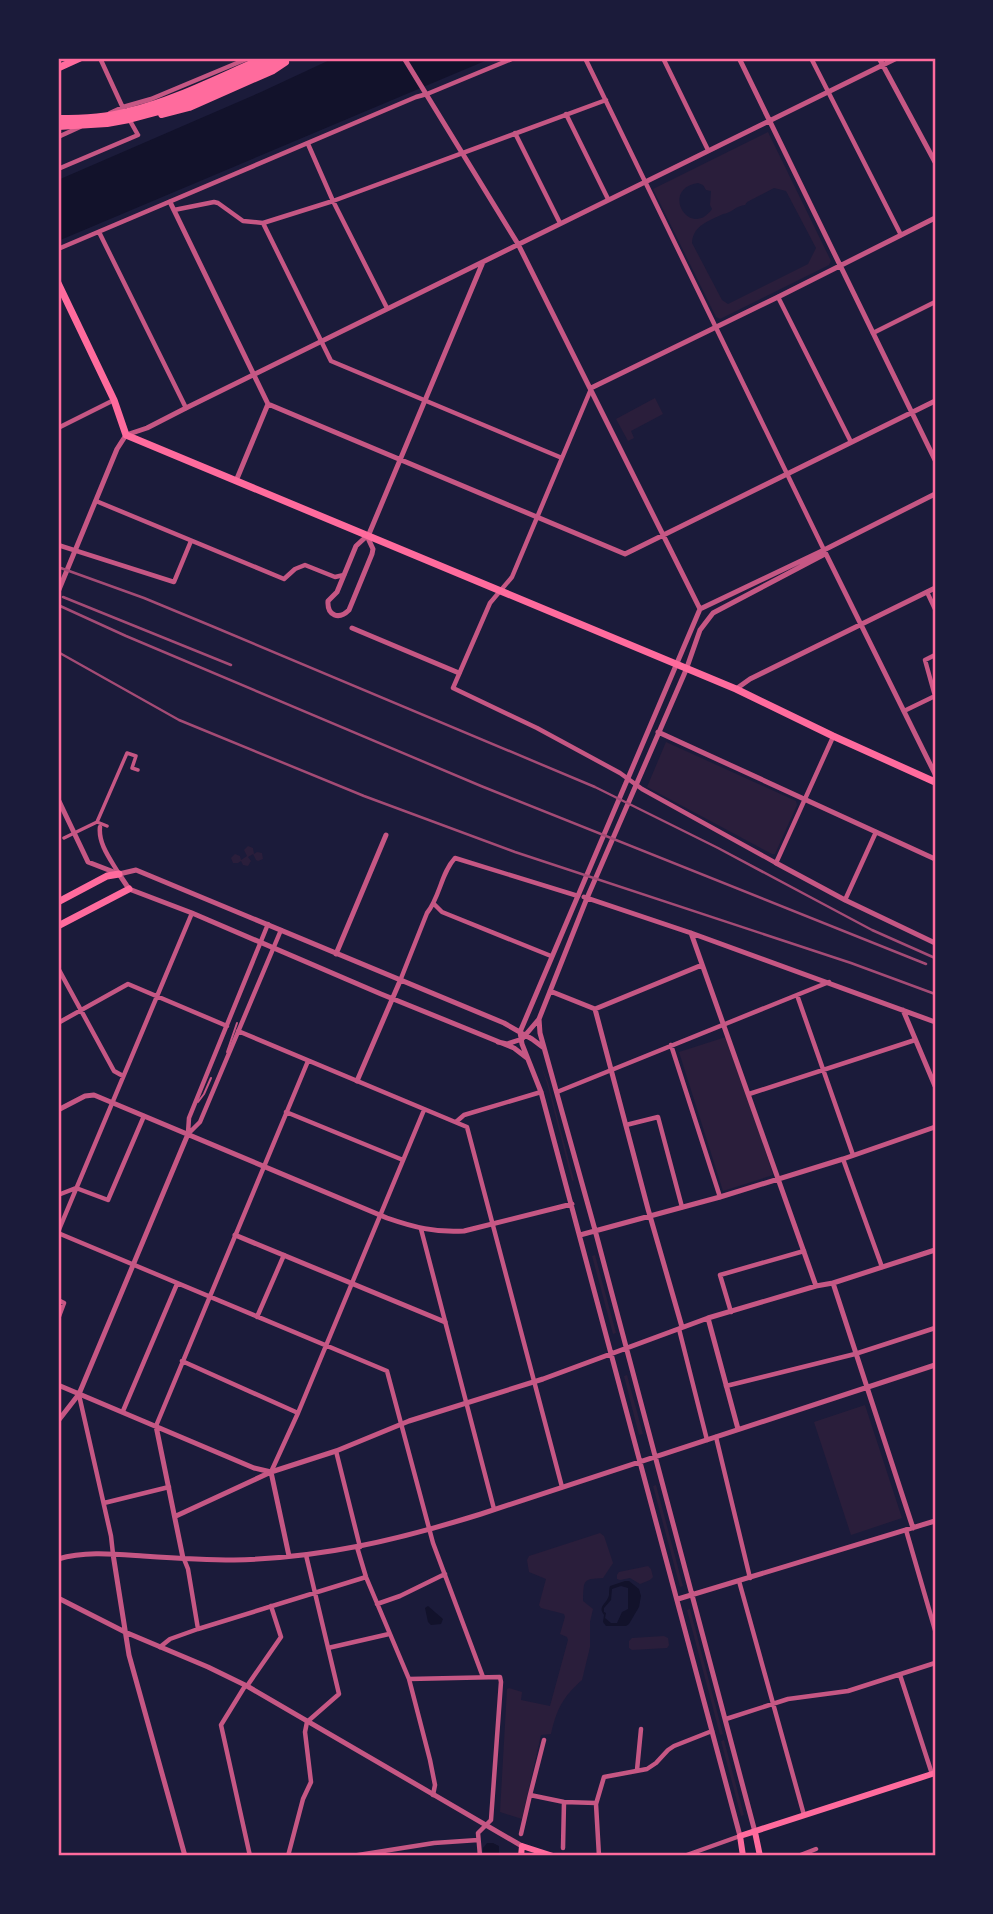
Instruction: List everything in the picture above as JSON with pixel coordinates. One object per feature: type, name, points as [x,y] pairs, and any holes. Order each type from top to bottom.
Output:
[{"type":"highway","points":[[58,118],[84,119],[137,110],[265,58]]},
{"type":"highway","points":[[58,126],[84,126],[129,120],[159,111],[287,58]]},
{"type":"main road","points":[[58,68],[80,58]]},
{"type":"main road","points":[[58,283],[114,400],[126,435],[736,689],[935,782]]},
{"type":"main road","points":[[58,902],[107,876],[119,874]]},
{"type":"main road","points":[[58,926],[129,889]]},
{"type":"main road","points":[[743,1856],[740,1836],[934,1773]]},
{"type":"main road","points":[[755,1832],[760,1856]]},
{"type":"main road","points":[[521,1856],[522,1846],[553,1856]]},
{"type":"street","points":[[58,169],[138,135],[100,58]]},
{"type":"street","points":[[58,137],[122,107],[151,99],[249,58]]},
{"type":"street","points":[[404,58],[518,244],[700,609]]},
{"type":"street","points":[[58,249],[514,58]]},
{"type":"street","points":[[585,58],[935,774]]},
{"type":"street","points":[[663,58],[708,150]]},
{"type":"street","points":[[739,58],[935,460]]},
{"type":"street","points":[[811,58],[901,235]]},
{"type":"street","points":[[878,58],[935,162]]},
{"type":"street","points":[[58,592],[117,449],[126,435],[147,428],[897,58]]},
{"type":"street","points":[[174,210],[214,202],[243,220],[255,224],[263,223],[333,201],[606,100]]},
{"type":"street","points":[[566,114],[608,199]]},
{"type":"street","points":[[515,133],[560,223]]},
{"type":"street","points":[[308,144],[387,309]]},
{"type":"street","points":[[170,202],[268,404],[625,554],[935,401]]},
{"type":"street","points":[[935,218],[591,388],[512,577],[489,603],[453,688],[537,728],[845,900],[935,943]]},
{"type":"street","points":[[263,223],[331,361],[562,458]]},
{"type":"street","points":[[99,232],[186,408]]},
{"type":"street","points":[[368,536],[372,554],[349,610],[337,617],[327,609],[328,601],[337,592],[356,546],[368,536],[483,262]]},
{"type":"street","points":[[778,297],[851,442]]},
{"type":"street","points":[[873,333],[935,302]]},
{"type":"street","points":[[58,428],[114,400]]},
{"type":"street","points":[[236,481],[268,404]]},
{"type":"street","points":[[684,1856],[740,1836],[572,1204],[541,1092],[522,1036],[527,1015],[551,956],[700,609],[935,494]]},
{"type":"street","points":[[96,501],[284,579],[295,569],[305,565],[335,577],[345,575]]},
{"type":"street","points":[[58,545],[174,582],[191,541]]},
{"type":"street","points":[[498,1042],[507,1044],[522,1036],[539,1019],[587,898],[686,670],[700,630],[713,613],[824,555],[824,550]]},
{"type":"street","points":[[736,689],[750,679],[935,587]]},
{"type":"street","points":[[927,592],[935,609]]},
{"type":"street","points":[[352,628],[459,673]]},
{"type":"street","points":[[904,711],[935,696],[925,660],[935,655]]},
{"type":"street","points":[[658,733],[935,859]]},
{"type":"street","points":[[776,863],[833,736]]},
{"type":"street","points":[[138,769],[132,768],[134,755],[127,753],[99,824],[101,842],[129,889],[274,946],[514,1048],[528,1059]]},
{"type":"street","points":[[58,803],[88,862],[119,874],[136,870],[504,1023],[520,1024],[527,1015]]},
{"type":"street","points":[[64,838],[99,824],[107,826]]},
{"type":"street","points":[[845,900],[876,832]]},
{"type":"street","points":[[336,954],[386,835]]},
{"type":"street","points":[[357,1081],[426,913],[434,904],[449,864],[455,858],[691,933],[935,1022]]},
{"type":"street","points":[[434,904],[442,912],[551,956]]},
{"type":"street","points":[[192,913],[58,1233],[387,1371],[429,1530],[483,1677]]},
{"type":"street","points":[[58,1421],[79,1394],[134,1265],[188,1134],[191,1111],[268,924]]},
{"type":"street","points":[[188,1134],[200,1122],[281,930]]},
{"type":"street","points":[[691,933],[816,1286]]},
{"type":"street","points":[[550,991],[595,1009],[702,965]]},
{"type":"street","points":[[58,968],[114,1071],[123,1076]]},
{"type":"street","points":[[557,1092],[829,982]]},
{"type":"street","points":[[58,1023],[128,984],[227,1026]]},
{"type":"street","points":[[797,995],[853,1155]]},
{"type":"street","points":[[595,1009],[680,1327],[707,1440]]},
{"type":"street","points":[[903,1010],[935,1086]]},
{"type":"street","points":[[539,1019],[540,1033],[596,1230],[755,1832]]},
{"type":"street","points":[[504,1023],[544,1048]]},
{"type":"street","points":[[238,1031],[467,1127],[562,1487]]},
{"type":"street","points":[[749,1094],[915,1040]]},
{"type":"street","points":[[671,1045],[720,1197]]},
{"type":"street","points":[[198,1629],[188,1569],[183,1558],[156,1426],[308,1060]]},
{"type":"street","points":[[456,1122],[464,1115],[541,1092]]},
{"type":"street","points":[[58,1110],[89,1094],[380,1215],[421,1229],[450,1232],[493,1225],[572,1204]]},
{"type":"street","points":[[289,1556],[271,1472],[424,1110]]},
{"type":"street","points":[[286,1112],[404,1160]]},
{"type":"street","points":[[58,1195],[76,1188],[108,1200],[144,1116]]},
{"type":"street","points":[[625,1125],[658,1117],[682,1207]]},
{"type":"street","points":[[580,1235],[720,1197],[935,1127]]},
{"type":"street","points":[[843,1159],[883,1267]]},
{"type":"street","points":[[421,1229],[494,1509]]},
{"type":"street","points":[[235,1235],[445,1322]]},
{"type":"street","points":[[176,1516],[271,1472],[336,1451],[401,1424],[534,1381],[680,1327],[833,1283],[935,1250]]},
{"type":"street","points":[[731,1312],[720,1275],[804,1251]]},
{"type":"street","points":[[257,1317],[284,1255]]},
{"type":"street","points":[[833,1283],[913,1528]]},
{"type":"street","points":[[123,1412],[177,1284]]},
{"type":"street","points":[[58,1300],[64,1303],[58,1319]]},
{"type":"street","points":[[708,1318],[738,1429]]},
{"type":"street","points":[[726,1386],[855,1354],[935,1328]]},
{"type":"street","points":[[182,1361],[298,1413]]},
{"type":"street","points":[[58,1559],[73,1555],[113,1554],[230,1560],[306,1555],[358,1547],[429,1530],[935,1365]]},
{"type":"street","points":[[58,1385],[254,1468],[271,1472]]},
{"type":"street","points":[[79,1394],[104,1503],[130,1655],[185,1856]]},
{"type":"street","points":[[716,1437],[750,1578]]},
{"type":"street","points":[[336,1451],[366,1577],[409,1679],[430,1760],[435,1785],[433,1796]]},
{"type":"street","points":[[104,1503],[169,1487]]},
{"type":"street","points":[[678,1599],[935,1521]]},
{"type":"street","points":[[905,1530],[935,1630]]},
{"type":"street","points":[[288,1856],[303,1799],[311,1782],[305,1732],[307,1722],[339,1694],[306,1555]]},
{"type":"street","points":[[377,1604],[445,1574]]},
{"type":"street","points":[[160,1647],[170,1639],[198,1629],[366,1577]]},
{"type":"street","points":[[739,1581],[804,1816]]},
{"type":"street","points":[[58,1598],[125,1632],[246,1686],[522,1846]]},
{"type":"street","points":[[250,1856],[221,1725],[281,1637],[271,1606]]},
{"type":"street","points":[[328,1648],[390,1634]]},
{"type":"street","points":[[726,1719],[788,1699],[848,1690],[935,1663]]},
{"type":"street","points":[[900,1674],[934,1773]]},
{"type":"street","points":[[409,1679],[500,1677],[491,1821],[478,1833],[480,1856]]},
{"type":"street","points":[[637,1770],[641,1729]]},
{"type":"street","points":[[599,1856],[596,1803],[604,1777],[647,1769],[674,1746],[712,1731]]},
{"type":"street","points":[[521,1834],[544,1740]]},
{"type":"street","points":[[530,1795],[564,1802],[596,1803]]},
{"type":"street","points":[[563,1848],[564,1802]]},
{"type":"street","points":[[352,1856],[434,1843],[478,1840]]},
{"type":"street","points":[[798,1856],[816,1849]]},
{"type":"lane","points":[[227,1058],[227,1049],[237,1023]]},
{"type":"lane","points":[[191,1111],[204,1094],[211,1078]]},
{"type":"shaded area","points":[[334,58],[492,58],[58,241],[58,180]]},
{"type":"shaded area","points":[[768,132],[831,261],[829,265],[720,319],[716,317],[653,189]],"holes":[[[698,183],[711,191],[712,209],[703,217],[695,219],[682,210],[679,202],[687,187]],[[774,188],[786,191],[816,248],[808,264],[728,304],[722,300],[692,243],[693,237],[707,222]]]},
{"type":"shaded area","points":[[655,398],[663,414],[631,431],[634,438],[628,441],[616,419]]},
{"type":"shaded area","points":[[666,742],[796,801],[797,805],[775,854],[647,787]]},
{"type":"shaded area","points":[[248,846],[253,848],[254,854],[262,853],[263,859],[256,860],[253,854],[248,857],[251,861],[248,866],[241,861],[233,863],[231,858],[235,854],[240,856],[241,860],[247,856],[244,850]]},
{"type":"shaded area","points":[[729,1036],[773,1175],[723,1191],[679,1052]]},
{"type":"shaded area","points":[[541,1066],[548,1082],[574,1180],[572,1181],[547,1083]]},
{"type":"shaded area","points":[[595,1255],[616,1333],[613,1334],[592,1256]]},
{"type":"shaded area","points":[[627,1375],[643,1434],[639,1435],[624,1376]]},
{"type":"shaded area","points":[[865,1405],[902,1518],[851,1535],[814,1422]]},
{"type":"shaded area","points":[[656,1485],[683,1586],[680,1587],[653,1486]]},
{"type":"shaded area","points":[[600,1533],[604,1536],[613,1563],[603,1578],[588,1580],[584,1585],[583,1601],[593,1609],[590,1647],[582,1680],[562,1704],[551,1734],[541,1735],[522,1819],[500,1812],[507,1689],[522,1692],[521,1700],[550,1706],[568,1640],[560,1634],[564,1614],[541,1608],[539,1605],[546,1579],[529,1572],[527,1560],[529,1556]]},
{"type":"shaded area","points":[[648,1566],[653,1577],[650,1580],[640,1584],[630,1578],[617,1579],[619,1572]]},
{"type":"shaded area","points":[[629,1581],[639,1589],[639,1607],[626,1626],[606,1626],[603,1622],[602,1607],[608,1598],[610,1586]],"holes":[[[621,1586],[628,1588],[628,1609],[622,1612],[617,1623],[611,1623],[605,1618],[604,1608],[611,1600],[612,1589]]]},
{"type":"shaded area","points":[[428,1606],[443,1619],[441,1624],[431,1625],[428,1622],[425,1608]]},
{"type":"shaded area","points":[[690,1609],[723,1734],[720,1735],[687,1610]]},
{"type":"shaded area","points":[[632,1638],[668,1638],[667,1648],[629,1648]]},
{"type":"shaded area","points":[[724,1740],[744,1815],[741,1816],[721,1741]]},
{"type":"shaded area","points":[[487,1843],[499,1846],[499,1856],[483,1856],[483,1848]]},
{"type":"railway","points":[[58,567],[144,598],[595,787],[718,848],[872,930],[935,958]]},
{"type":"railway","points":[[63,597],[231,665]]},
{"type":"railway","points":[[58,605],[481,786],[926,964]]},
{"type":"railway","points":[[58,652],[179,720],[364,796],[515,852],[851,963],[935,994]]}]
